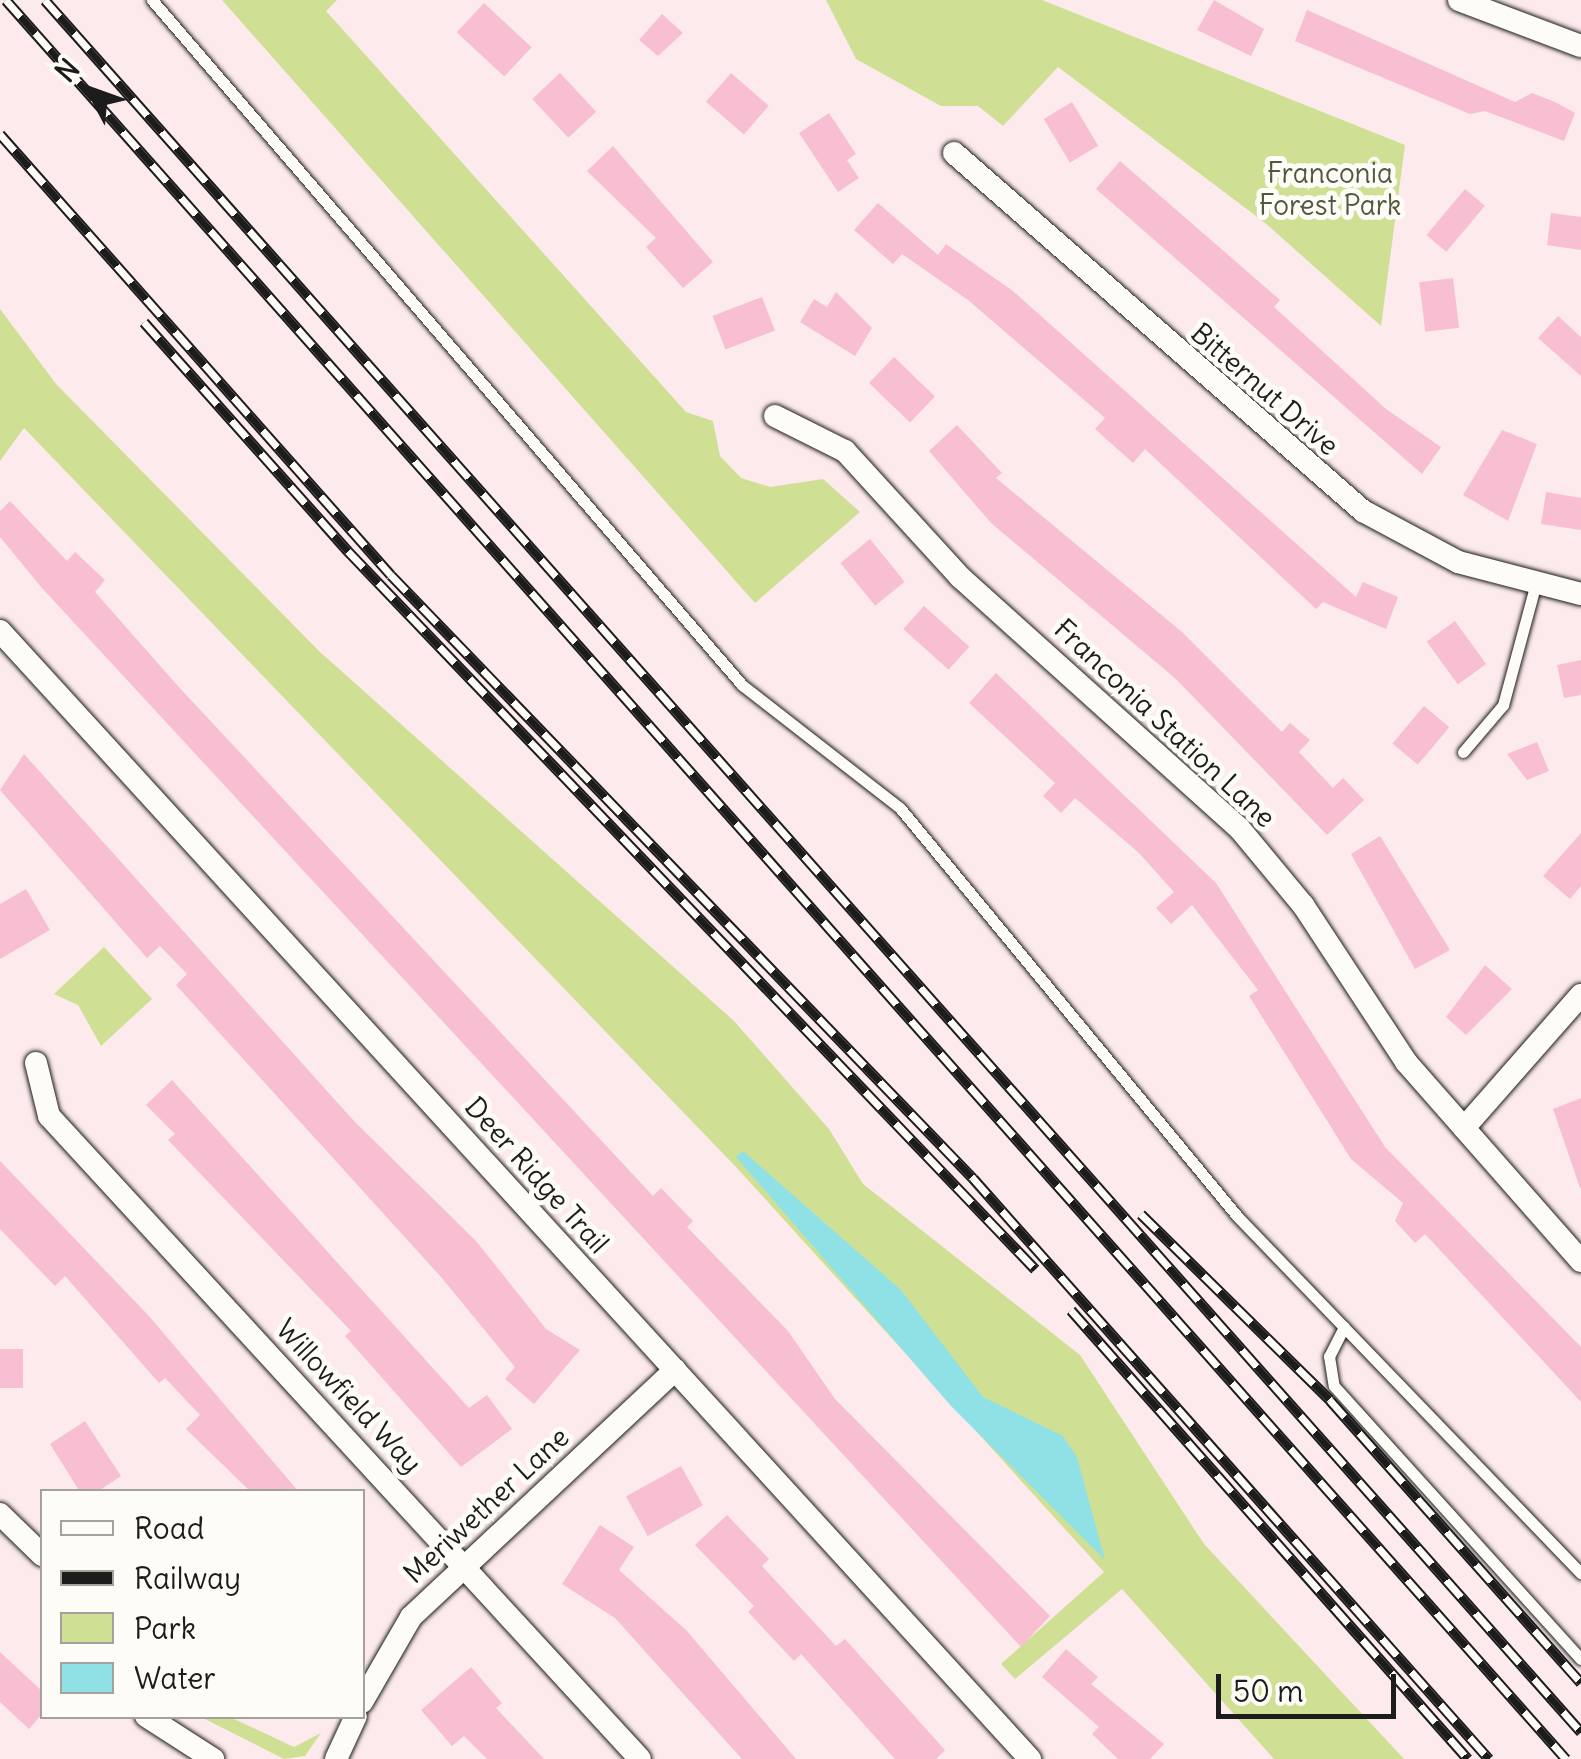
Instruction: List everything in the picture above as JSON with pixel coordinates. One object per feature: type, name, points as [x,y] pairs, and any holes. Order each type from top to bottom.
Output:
[{"type":"street","points":[[1459,0],[1581,46]]},
{"type":"street","name":"Bitternut Drive","points":[[954,153],[1363,512],[1458,562],[1535,586],[1581,594]]},
{"type":"street","name":"Franconia Station Lane","points":[[775,416],[845,450],[960,577],[1239,828],[1302,906],[1378,1027],[1581,1260]]},
{"type":"street","name":"Deer Ridge Trail","points":[[0,631],[1030,1759]]},
{"type":"street","points":[[1464,1128],[1581,996]]},
{"type":"street","name":"Willowfield Way","points":[[36,1063],[49,1116],[640,1759]]},
{"type":"street","name":"Meriwether Lane","points":[[365,1697],[411,1617],[675,1370]]},
{"type":"street","points":[[0,1514],[40,1553]]},
{"type":"street","points":[[151,1719],[212,1759]]},
{"type":"street","points":[[336,1759],[355,1719]]},
{"type":"lane","points":[[152,0],[742,685],[900,808],[1144,1111],[1581,1574]]},
{"type":"lane","points":[[1463,752],[1502,704],[1535,586]]},
{"type":"lane","points":[[1344,1327],[1329,1356],[1334,1386],[1581,1659]]},
{"type":"green space","points":[[222,0],[337,0],[326,11],[686,412],[713,421],[720,456],[741,478],[770,487],[823,479],[860,512],[755,603]]},
{"type":"green space","name":"Franconia Forest Park","points":[[826,0],[1042,0],[1405,145],[1381,326],[1264,222],[1058,67],[1003,126],[978,106],[941,106],[856,59]]},
{"type":"green space","points":[[0,309],[56,384],[320,652],[734,1021],[829,1129],[863,1184],[1080,1355],[1204,1544],[1404,1759],[1274,1759],[1122,1589],[1015,1679],[1001,1664],[1104,1572],[736,1167],[24,428],[0,461]]},
{"type":"green space","points":[[104,947],[152,999],[101,1046],[78,1005],[54,994]]},
{"type":"green space","points":[[205,1719],[234,1719],[294,1747],[321,1733],[305,1756],[284,1759]]},
{"type":"water","points":[[743,1151],[901,1290],[983,1397],[1063,1436],[1077,1457],[1105,1560],[951,1406],[736,1157]]},
{"type":"building","points":[[1214,0],[1264,29],[1251,56],[1197,30]]},
{"type":"building","points":[[484,3],[532,47],[504,77],[457,32]]},
{"type":"building","points":[[1307,10],[1515,102],[1532,93],[1555,102],[1575,113],[1564,141],[1485,111],[1470,114],[1295,41]]},
{"type":"building","points":[[662,14],[683,33],[658,56],[639,40]]},
{"type":"building","points":[[560,73],[596,112],[568,138],[532,99]]},
{"type":"building","points":[[731,73],[769,106],[744,134],[706,102]]},
{"type":"building","points":[[1072,102],[1098,146],[1070,163],[1044,119]]},
{"type":"building","points":[[829,113],[856,154],[847,160],[859,178],[838,192],[799,133]]},
{"type":"building","points":[[613,146],[713,262],[683,288],[646,247],[656,238],[587,171]]},
{"type":"building","points":[[1120,161],[1280,300],[1274,307],[1386,409],[1441,447],[1422,474],[1096,189]]},
{"type":"building","points":[[1465,189],[1485,206],[1446,252],[1426,235]]},
{"type":"building","points":[[878,203],[938,255],[946,244],[1013,291],[1356,597],[1363,582],[1398,597],[1386,629],[1323,602],[1316,609],[1145,449],[1133,463],[1095,429],[1105,418],[968,300],[902,254],[893,264],[854,230]]},
{"type":"building","points":[[1551,213],[1581,217],[1581,250],[1547,245]]},
{"type":"building","points":[[1453,278],[1459,328],[1425,332],[1419,282]]},
{"type":"building","points":[[836,292],[872,328],[855,356],[800,322],[814,299],[827,307]]},
{"type":"building","points":[[762,297],[775,331],[725,350],[713,316]]},
{"type":"building","points":[[1558,316],[1581,337],[1581,376],[1538,338]]},
{"type":"building","points":[[894,357],[935,397],[910,422],[869,383]]},
{"type":"building","points":[[957,425],[1002,473],[996,478],[1182,632],[1282,732],[1290,723],[1310,740],[1299,752],[1333,788],[1343,778],[1364,800],[1327,835],[1176,679],[991,523],[929,451]]},
{"type":"building","points":[[1502,430],[1537,444],[1508,521],[1463,495]]},
{"type":"building","points":[[1546,492],[1581,498],[1581,530],[1541,524]]},
{"type":"building","points":[[10,501],[67,561],[75,552],[105,580],[95,592],[177,685],[653,1196],[661,1188],[693,1221],[687,1227],[788,1331],[835,1399],[1050,1616],[1021,1647],[42,588],[0,537],[0,511]]},
{"type":"building","points":[[870,539],[905,582],[875,606],[840,563]]},
{"type":"building","points":[[924,606],[969,647],[949,670],[903,629]]},
{"type":"building","points":[[1455,621],[1486,664],[1458,684],[1427,642]]},
{"type":"building","points":[[1581,660],[1581,695],[1564,698],[1557,665]]},
{"type":"building","points":[[996,673],[1216,883],[1385,1147],[1581,1347],[1581,1402],[1425,1234],[1415,1243],[1395,1221],[1403,1203],[1351,1159],[1249,996],[1258,990],[1192,905],[1171,924],[1156,908],[1174,892],[1139,853],[1075,798],[1061,813],[1043,796],[1055,783],[969,703]]},
{"type":"building","points":[[1424,706],[1449,727],[1418,765],[1393,744]]},
{"type":"building","points":[[1537,742],[1549,771],[1527,780],[1507,754]]},
{"type":"building","points":[[24,754],[354,1121],[477,1242],[546,1329],[580,1350],[534,1404],[505,1379],[515,1367],[441,1277],[176,985],[187,974],[160,946],[147,958],[0,790]]},
{"type":"building","points":[[1581,833],[1581,886],[1570,899],[1543,876]]},
{"type":"building","points":[[1380,836],[1450,950],[1415,969],[1351,854]]},
{"type":"building","points":[[26,889],[50,930],[0,959],[0,904]]},
{"type":"building","points":[[1485,965],[1512,989],[1466,1035],[1446,1017]]},
{"type":"building","points":[[172,1080],[469,1408],[487,1395],[512,1429],[461,1467],[345,1336],[351,1331],[168,1140],[175,1134],[146,1105]]},
{"type":"building","points":[[1581,1098],[1581,1188],[1580,1188],[1553,1109]]},
{"type":"building","points":[[0,1161],[148,1315],[296,1489],[248,1489],[186,1429],[200,1415],[165,1378],[159,1383],[65,1276],[55,1286],[0,1229]]},
{"type":"building","points":[[0,1349],[23,1349],[23,1388],[0,1388]]},
{"type":"building","points":[[85,1421],[121,1476],[102,1489],[78,1489],[50,1444]]},
{"type":"building","points":[[681,1466],[703,1505],[648,1536],[626,1497]]},
{"type":"building","points":[[727,1515],[769,1559],[762,1566],[836,1646],[845,1639],[945,1750],[936,1759],[895,1759],[801,1654],[794,1661],[748,1612],[754,1606],[695,1545]]},
{"type":"building","points":[[600,1525],[634,1547],[619,1570],[687,1631],[796,1759],[742,1759],[615,1618],[562,1584]]},
{"type":"building","points":[[1066,1649],[1098,1677],[1091,1684],[1164,1744],[1150,1759],[1118,1759],[1092,1734],[1099,1727],[1042,1677]]},
{"type":"building","points":[[0,1652],[40,1689],[40,1716],[29,1729],[0,1702]]},
{"type":"building","points":[[471,1667],[502,1703],[496,1708],[544,1759],[487,1759],[464,1736],[452,1746],[421,1710]]},
{"type":"railway","points":[[6,0],[1566,1759]]},
{"type":"railway","points":[[45,0],[1581,1732]]},
{"type":"railway","points":[[0,134],[391,575],[973,1178],[1489,1759]]},
{"type":"railway","points":[[144,322],[348,551],[1035,1269]]},
{"type":"railway","points":[[1141,1214],[1330,1400],[1581,1683]]},
{"type":"railway","points":[[1071,1310],[1468,1759]]}]
